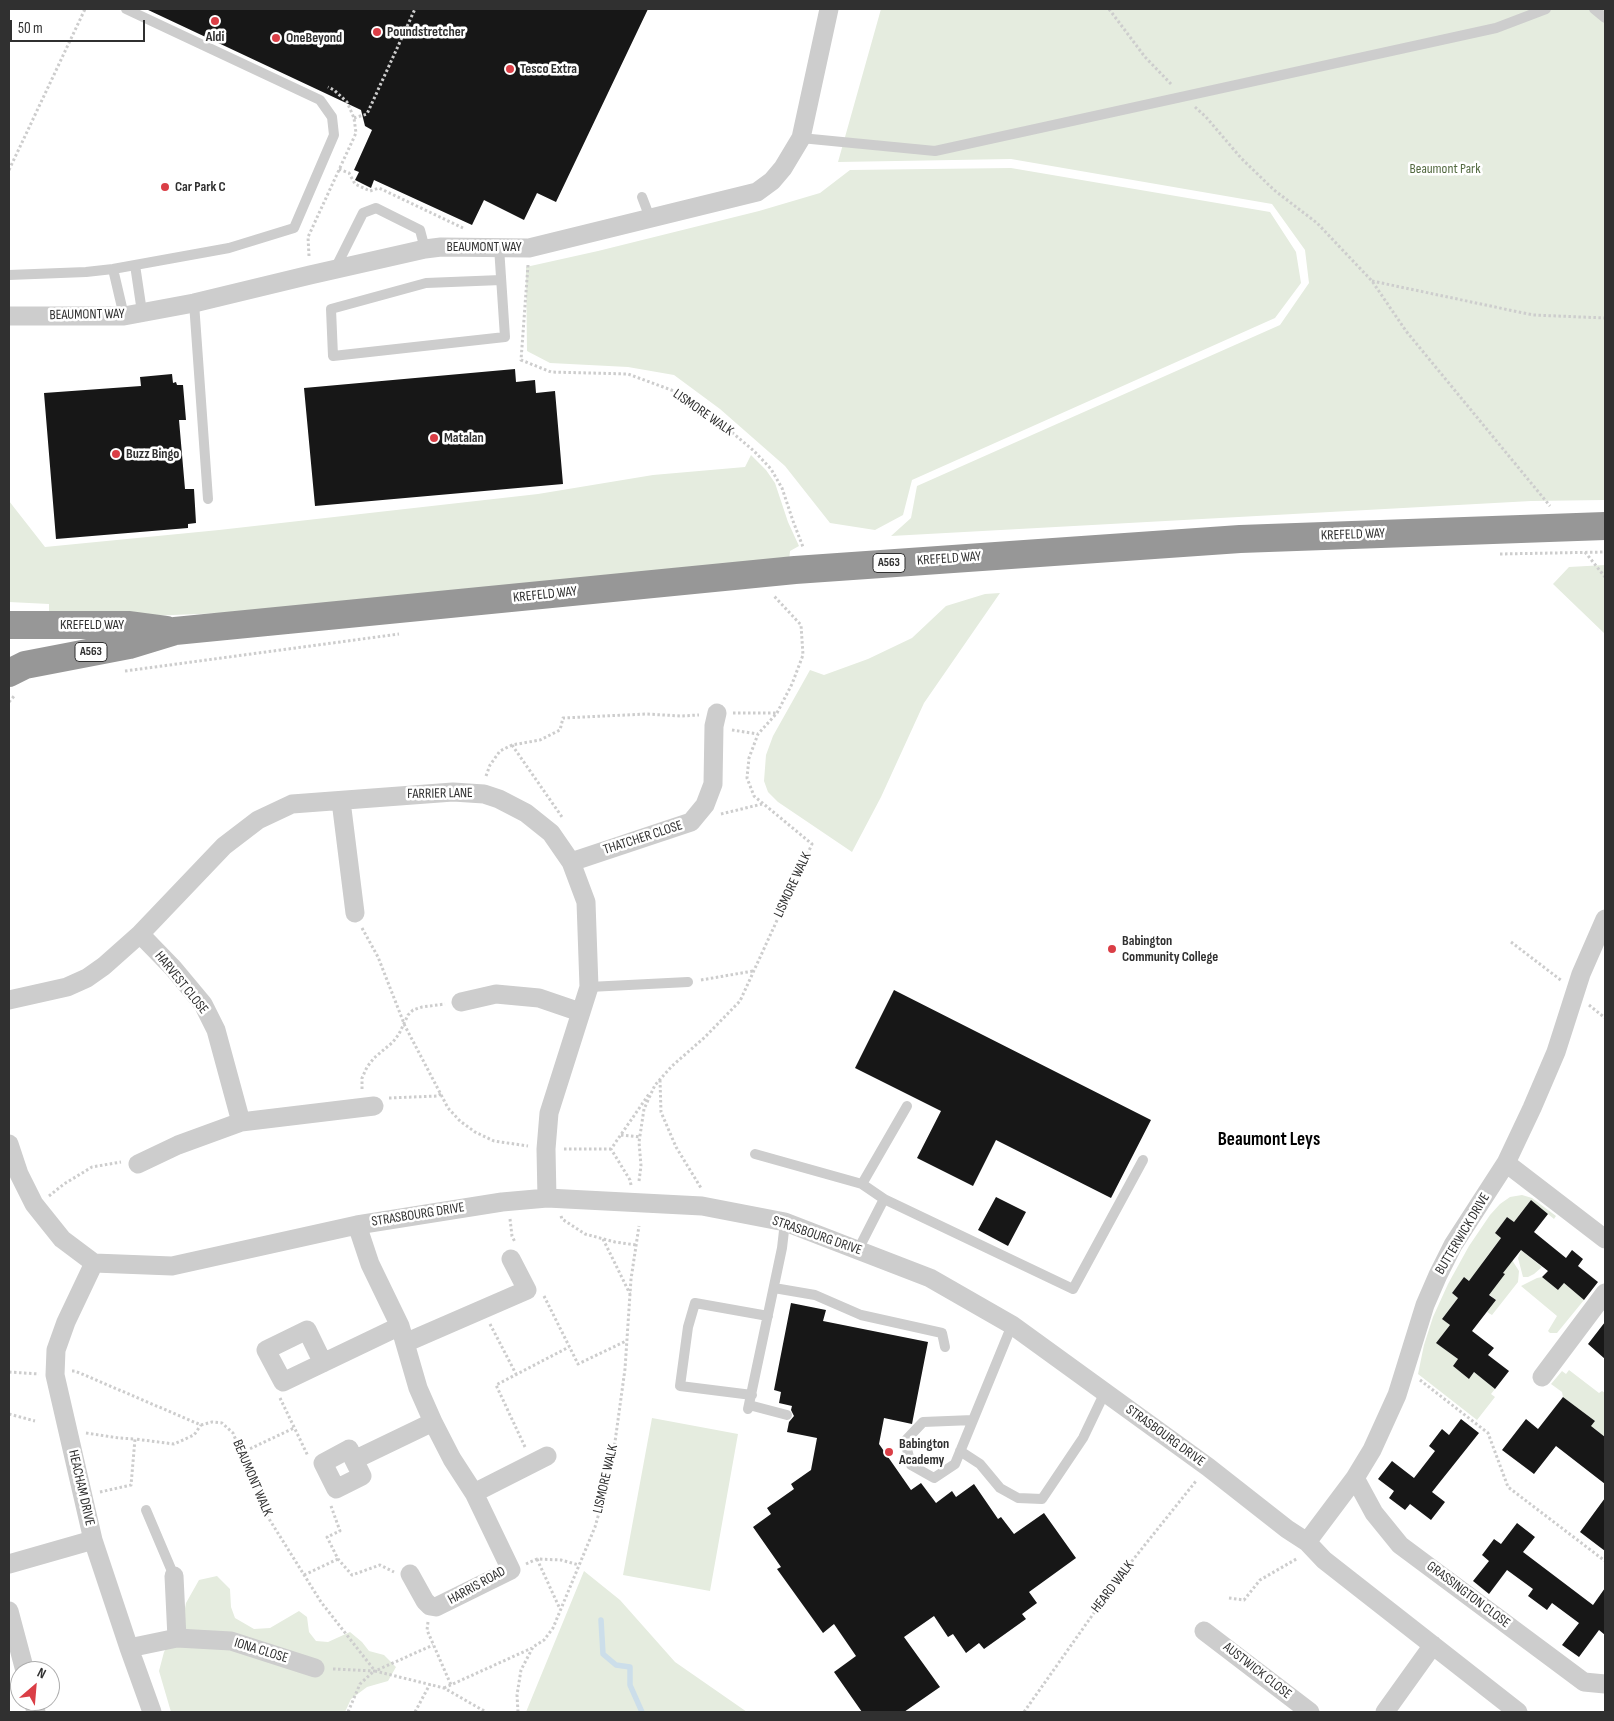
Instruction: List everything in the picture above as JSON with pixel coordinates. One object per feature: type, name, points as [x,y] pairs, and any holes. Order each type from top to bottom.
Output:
[{"type":"highway","name":"KREFELD WAY","points":[[9,673],[25,665],[129,645],[175,631],[795,570],[1240,540],[1605,526]]},
{"type":"highway","name":"KREFELD WAY","points":[[9,625],[128,625],[175,631]]},
{"type":"street","name":"BEAUMONT WAY","points":[[9,316],[124,316],[194,304],[310,274],[425,249],[441,247],[529,248],[757,192],[772,181],[783,168],[801,138],[829,9]]},
{"type":"street","name":"THATCHER CLOSE","points":[[571,862],[691,822],[706,805],[712,784],[715,720]]},
{"type":"street","name":"FARRIER LANE","points":[[9,1000],[67,987],[104,966],[140,934],[224,846],[258,820],[292,804],[452,792],[484,794],[499,799],[526,813],[551,833],[571,862],[586,902],[589,987],[549,1113],[546,1149],[553,1198]]},
{"type":"street","points":[[340,801],[355,912]]},
{"type":"street","name":"BUTTERWICK DRIVE","points":[[1310,1545],[1372,1450],[1397,1395],[1425,1305],[1438,1275],[1453,1246],[1506,1163],[1532,1108],[1556,1052],[1581,974],[1605,919]]},
{"type":"street","name":"HARVEST CLOSE","points":[[140,934],[173,968],[203,1004],[216,1030],[241,1122]]},
{"type":"street","points":[[461,1002],[496,994],[539,998],[580,1012]]},
{"type":"street","points":[[138,1164],[178,1144],[241,1122],[374,1100]]},
{"type":"street","points":[[9,1144],[19,1174],[34,1204],[62,1239],[94,1263]]},
{"type":"street","points":[[1506,1163],[1605,1239]]},
{"type":"street","name":"STRASBOURG DRIVE","points":[[94,1263],[172,1266],[357,1225],[502,1202],[553,1198],[702,1206],[785,1222],[930,1278],[1012,1325],[1208,1467],[1310,1545],[1324,1560],[1518,1712]]},
{"type":"street","name":"HARRIS ROAD","points":[[357,1225],[370,1264],[402,1335],[418,1388],[433,1422],[452,1459],[474,1493],[511,1570],[442,1606],[430,1606],[425,1601],[410,1574]]},
{"type":"street","points":[[323,1363],[307,1330],[266,1350],[283,1382],[323,1363],[402,1335],[482,1310],[527,1290],[511,1259]]},
{"type":"street","name":"HEACHAM DRIVE","points":[[94,1263],[66,1322],[56,1350],[55,1375],[93,1540],[128,1648],[152,1712]]},
{"type":"street","points":[[1542,1376],[1605,1294]]},
{"type":"street","points":[[354,1460],[433,1422]]},
{"type":"street","points":[[349,1449],[362,1476],[336,1489],[322,1463],[349,1449]]},
{"type":"street","points":[[474,1493],[540,1460]]},
{"type":"street","name":"GRASSINGTON CLOSE","points":[[1354,1478],[1374,1513],[1400,1545],[1584,1682],[1605,1684]]},
{"type":"street","points":[[9,1564],[93,1540]]},
{"type":"street","points":[[174,1576],[177,1638]]},
{"type":"street","points":[[9,1611],[22,1661]]},
{"type":"street","name":"AUSTWICK CLOSE","points":[[1204,1631],[1310,1712]]},
{"type":"street","name":"IONA CLOSE","points":[[128,1648],[177,1638],[231,1641],[315,1668]]},
{"type":"street","points":[[1385,1712],[1433,1645]]},
{"type":"lane","points":[[9,275],[113,269],[229,248],[294,228],[334,135],[332,117],[320,100],[126,9]]},
{"type":"lane","points":[[801,138],[935,151],[1496,28],[1546,9]]},
{"type":"lane","points":[[1594,9],[1605,18]]},
{"type":"lane","points":[[642,197],[650,218]]},
{"type":"lane","points":[[335,269],[363,213],[376,208],[420,230],[425,249]]},
{"type":"lane","points":[[500,247],[502,280],[505,336],[333,356],[331,309],[426,284],[502,280]]},
{"type":"lane","points":[[135,265],[142,312]]},
{"type":"lane","points":[[113,269],[124,316]]},
{"type":"lane","points":[[194,304],[208,499]]},
{"type":"lane","points":[[589,987],[688,982]]},
{"type":"lane","points":[[862,1184],[907,1106]]},
{"type":"lane","points":[[755,1154],[862,1184],[884,1199],[1074,1289],[1143,1160]]},
{"type":"lane","points":[[858,1250],[884,1199]]},
{"type":"lane","points":[[750,1403],[782,1248],[785,1222]]},
{"type":"lane","points":[[774,1288],[815,1295],[861,1315],[942,1333],[945,1347]]},
{"type":"lane","points":[[768,1316],[695,1302],[688,1327],[680,1386],[750,1403],[788,1415]]},
{"type":"lane","points":[[973,1420],[923,1422],[905,1441],[910,1465],[934,1478],[955,1464],[1012,1325]]},
{"type":"lane","points":[[960,1452],[980,1464],[1000,1488],[1018,1498],[1042,1499],[1083,1438],[1105,1392]]},
{"type":"lane","points":[[146,1510],[174,1576]]},
{"type":"path","points":[[9,170],[86,9]]},
{"type":"path","points":[[354,118],[367,114],[415,9]]},
{"type":"path","points":[[1110,9],[1145,57],[1182,96],[1206,117],[1242,158],[1274,190],[1317,223],[1372,281],[1406,331],[1555,511]]},
{"type":"path","points":[[310,274],[308,237],[356,133],[354,118],[347,102]]},
{"type":"path","points":[[339,169],[349,173],[355,184],[370,191],[379,188],[461,228],[471,229]]},
{"type":"path","name":"LISMORE WALK","points":[[529,248],[521,360],[551,372],[628,374],[674,391],[716,418],[754,451],[771,469],[782,488],[804,546],[798,551]]},
{"type":"path","points":[[1372,281],[1533,315],[1605,318]]},
{"type":"path","points":[[1585,552],[1605,577]]},
{"type":"path","points":[[1493,554],[1605,552]]},
{"type":"path","name":"LISMORE WALK","points":[[639,1181],[641,1166],[640,1137],[644,1109],[654,1085],[672,1066],[706,1037],[740,1000],[812,844],[754,796],[748,778],[749,758],[758,734],[777,713],[792,684],[803,655],[801,625],[774,596]]},
{"type":"path","points":[[764,597],[782,596]]},
{"type":"path","points":[[115,672],[400,634]]},
{"type":"path","points":[[715,720],[777,713]]},
{"type":"path","points":[[484,794],[485,780],[490,765],[500,751],[512,745],[540,740],[560,730],[564,718],[646,714],[681,716],[715,720],[758,734]]},
{"type":"path","points":[[512,745],[563,819],[551,833]]},
{"type":"path","points":[[691,822],[762,804]]},
{"type":"path","points":[[355,912],[378,957],[403,1022],[448,1108],[460,1121],[475,1132],[494,1141],[546,1149],[611,1149]]},
{"type":"path","points":[[688,982],[754,971]]},
{"type":"path","points":[[441,1094],[437,1096],[374,1100],[361,1088],[362,1078],[367,1066],[399,1034],[403,1022],[413,1010],[461,1002]]},
{"type":"path","points":[[660,1079],[660,1112],[676,1147],[712,1208]]},
{"type":"path","points":[[611,1149],[654,1085]]},
{"type":"path","points":[[621,1135],[640,1137]]},
{"type":"path","points":[[611,1149],[630,1180],[633,1203]]},
{"type":"path","points":[[34,1204],[48,1197],[78,1174],[92,1167],[131,1160],[138,1164]]},
{"type":"path","points":[[553,1198],[562,1219],[585,1234],[636,1245]]},
{"type":"path","points":[[510,1219],[512,1236]]},
{"type":"path","name":"LISMORE WALK","points":[[518,1712],[516,1695],[521,1670],[533,1647],[544,1640],[553,1628],[595,1527],[611,1471],[625,1369],[630,1295],[639,1226]]},
{"type":"path","points":[[602,1239],[630,1295]]},
{"type":"path","points":[[527,1290],[540,1289],[578,1364],[627,1341]]},
{"type":"path","points":[[482,1310],[516,1374]]},
{"type":"path","points":[[540,1460],[496,1384],[569,1347]]},
{"type":"path","points":[[1406,1369],[1488,1433],[1508,1487],[1605,1561]]},
{"type":"path","name":"BEAUMONT WALK","points":[[9,1372],[55,1375],[75,1370],[200,1424],[222,1423],[233,1433],[266,1514],[321,1602],[375,1671]]},
{"type":"path","points":[[283,1382],[277,1392],[294,1428],[312,1462],[322,1463]]},
{"type":"path","points":[[9,1414],[35,1421]]},
{"type":"path","points":[[82,1432],[174,1444],[194,1435],[200,1424]]},
{"type":"path","points":[[241,1453],[294,1428]]},
{"type":"path","points":[[82,1496],[131,1485],[135,1439]]},
{"type":"path","name":"HEARD WALK","points":[[1024,1712],[1120,1576],[1208,1467]]},
{"type":"path","points":[[336,1489],[330,1504],[340,1531],[327,1537],[338,1559],[352,1575],[380,1565],[402,1576],[410,1574]]},
{"type":"path","points":[[1229,1598],[1244,1600],[1260,1580],[1310,1545]]},
{"type":"path","points":[[304,1575],[338,1559]]},
{"type":"path","points":[[511,1570],[537,1560],[560,1560],[579,1565]]},
{"type":"path","points":[[537,1560],[560,1609]]},
{"type":"path","points":[[430,1606],[427,1630],[450,1685]]},
{"type":"path","points":[[348,1712],[360,1684],[375,1671],[433,1645]]},
{"type":"path","points":[[444,1688],[533,1647]]},
{"type":"path","points":[[315,1668],[375,1671],[430,1684],[444,1688],[486,1712]]},
{"type":"path","points":[[415,1712],[430,1684]]},
{"type":"green space","name":"Beaumont Park","points":[[881,9],[1605,9],[1605,500],[1531,501],[891,536],[911,518],[917,486],[1280,325],[1309,283],[1305,250],[1272,204],[1011,159],[838,162]]},
{"type":"green space","points":[[1011,168],[1270,212],[1296,252],[1301,283],[1275,318],[912,480],[903,515],[875,530],[830,523],[785,466],[720,409],[674,375],[628,367],[550,363],[527,351],[526,267],[759,211],[820,193],[850,170]]},
{"type":"green space","points":[[751,455],[766,470],[775,483],[788,522],[799,546],[790,551],[789,562],[250,612],[147,616],[49,615],[49,604],[9,602],[9,501],[45,547],[219,530],[538,494],[653,475],[745,467]]},
{"type":"green space","points":[[1605,565],[1605,634],[1553,584],[1569,567]]},
{"type":"green space","points":[[1000,593],[924,703],[881,797],[852,852],[778,802],[768,792],[764,781],[766,755],[773,736],[810,670],[824,675],[868,659],[912,638],[946,606],[985,594]]},
{"type":"green space","points":[[1522,1195],[1532,1198],[1556,1216],[1554,1219],[1531,1200],[1514,1222],[1507,1217],[1495,1233],[1501,1238],[1471,1282],[1464,1277],[1452,1293],[1458,1298],[1442,1319],[1450,1325],[1437,1343],[1458,1359],[1453,1366],[1469,1379],[1474,1372],[1495,1389],[1491,1394],[1495,1397],[1477,1420],[1418,1374],[1424,1345],[1433,1317],[1448,1284],[1469,1246],[1490,1215],[1500,1204],[1510,1197]]},
{"type":"green space","points":[[1521,1250],[1542,1267],[1528,1277],[1523,1277],[1518,1258]]},
{"type":"green space","points":[[1512,1260],[1519,1271],[1518,1282],[1492,1315],[1487,1312],[1496,1300],[1484,1290],[1505,1274],[1503,1273]]},
{"type":"green space","points":[[1542,1277],[1558,1290],[1564,1283],[1584,1300],[1557,1333],[1550,1333],[1548,1331],[1557,1316],[1521,1286]]},
{"type":"green space","points":[[1569,1370],[1599,1393],[1602,1391],[1605,1393],[1605,1437],[1594,1428],[1589,1434],[1586,1432],[1595,1421],[1563,1397],[1562,1392],[1551,1384],[1562,1371],[1566,1374]]},
{"type":"green space","points":[[652,1418],[738,1434],[710,1591],[623,1575]]},
{"type":"green space","points":[[584,1571],[620,1600],[675,1662],[747,1712],[526,1712]]},
{"type":"green space","points":[[217,1576],[230,1589],[231,1607],[235,1618],[254,1629],[270,1628],[299,1611],[307,1617],[309,1632],[316,1641],[328,1642],[350,1632],[369,1651],[384,1655],[396,1667],[388,1681],[367,1687],[351,1699],[345,1712],[171,1712],[159,1671],[164,1652],[182,1623],[186,1603],[199,1580]]},
{"type":"building","name":"Tesco Extra","points":[[146,9],[648,9],[556,202],[537,193],[524,220],[484,200],[472,225],[374,180],[371,188],[355,180],[359,172],[354,170],[372,130],[365,126],[361,110]]},
{"type":"building","name":"Matalan","points":[[515,369],[516,382],[535,380],[536,393],[555,391],[563,484],[315,506],[304,388]]},
{"type":"building","name":"Buzz Bingo","points":[[172,374],[173,383],[176,382],[177,385],[183,385],[186,420],[179,420],[185,489],[194,489],[196,523],[188,524],[188,528],[56,539],[44,393],[141,386],[140,377]]},
{"type":"building","points":[[894,990],[1151,1120],[1111,1198],[996,1140],[973,1186],[917,1158],[941,1111],[855,1068]]},
{"type":"building","points":[[996,1197],[1026,1212],[1008,1246],[978,1230]]},
{"type":"building","points":[[1531,1200],[1548,1214],[1534,1232],[1566,1258],[1572,1250],[1583,1259],[1578,1266],[1598,1282],[1584,1300],[1564,1283],[1558,1290],[1542,1277],[1548,1271],[1521,1250],[1489,1295],[1496,1300],[1472,1331],[1494,1348],[1488,1355],[1509,1371],[1495,1389],[1474,1372],[1469,1379],[1453,1366],[1458,1359],[1436,1343],[1450,1325],[1442,1319],[1458,1298],[1452,1293],[1464,1277],[1469,1281],[1501,1238],[1495,1233],[1507,1217],[1514,1222]]},
{"type":"building","points":[[791,1303],[826,1310],[823,1321],[928,1342],[912,1424],[884,1418],[879,1444],[911,1490],[921,1483],[936,1503],[952,1491],[956,1497],[974,1484],[998,1519],[1001,1517],[1014,1534],[1044,1513],[1076,1558],[1029,1592],[1037,1603],[1022,1614],[1026,1619],[984,1649],[979,1643],[966,1653],[953,1634],[948,1637],[934,1616],[904,1637],[940,1687],[904,1712],[862,1712],[834,1672],[856,1656],[834,1624],[823,1633],[777,1569],[781,1567],[753,1527],[771,1514],[767,1508],[794,1489],[791,1484],[811,1470],[817,1438],[787,1432],[789,1422],[794,1416],[791,1410],[792,1406],[779,1403],[781,1392],[774,1390]]},
{"type":"building","points":[[1605,1322],[1605,1359],[1588,1344]]},
{"type":"building","points":[[1563,1397],[1595,1421],[1591,1426],[1605,1437],[1605,1484],[1556,1446],[1534,1474],[1502,1450],[1526,1419],[1538,1429]]},
{"type":"building","points":[[1461,1419],[1479,1433],[1432,1492],[1445,1502],[1431,1520],[1410,1504],[1405,1510],[1389,1498],[1394,1491],[1378,1479],[1392,1461],[1414,1478],[1435,1451],[1429,1446],[1442,1429],[1449,1435]]},
{"type":"building","points":[[1605,1498],[1605,1551],[1580,1532]]},
{"type":"building","points":[[1517,1523],[1535,1537],[1523,1552],[1593,1605],[1605,1588],[1605,1635],[1599,1630],[1579,1657],[1562,1645],[1579,1623],[1552,1603],[1547,1610],[1528,1596],[1533,1589],[1507,1570],[1489,1594],[1473,1581],[1489,1561],[1482,1555],[1494,1539],[1501,1544]]},
{"type":"waterway","points":[[601,1620],[603,1654],[616,1665],[630,1667],[630,1685],[642,1712]]},
{"type":"place","name":"Aldi","points":[[215,21]]},
{"type":"place","name":"Poundstretcher","points":[[377,32]]},
{"type":"place","name":"OneBeyond","points":[[276,38]]},
{"type":"place","name":"Tesco Extra","points":[[510,69]]},
{"type":"place","name":"Car Park C","points":[[165,187]]},
{"type":"place","name":"Matalan","points":[[434,438]]},
{"type":"place","name":"Buzz Bingo","points":[[116,454]]},
{"type":"place","name":"Babington Community College","points":[[1112,949]]},
{"type":"place","name":"Babington Academy","points":[[889,1452]]},
{"type":"district","name":"Beaumont Leys","points":[[1269,1140]]}]
